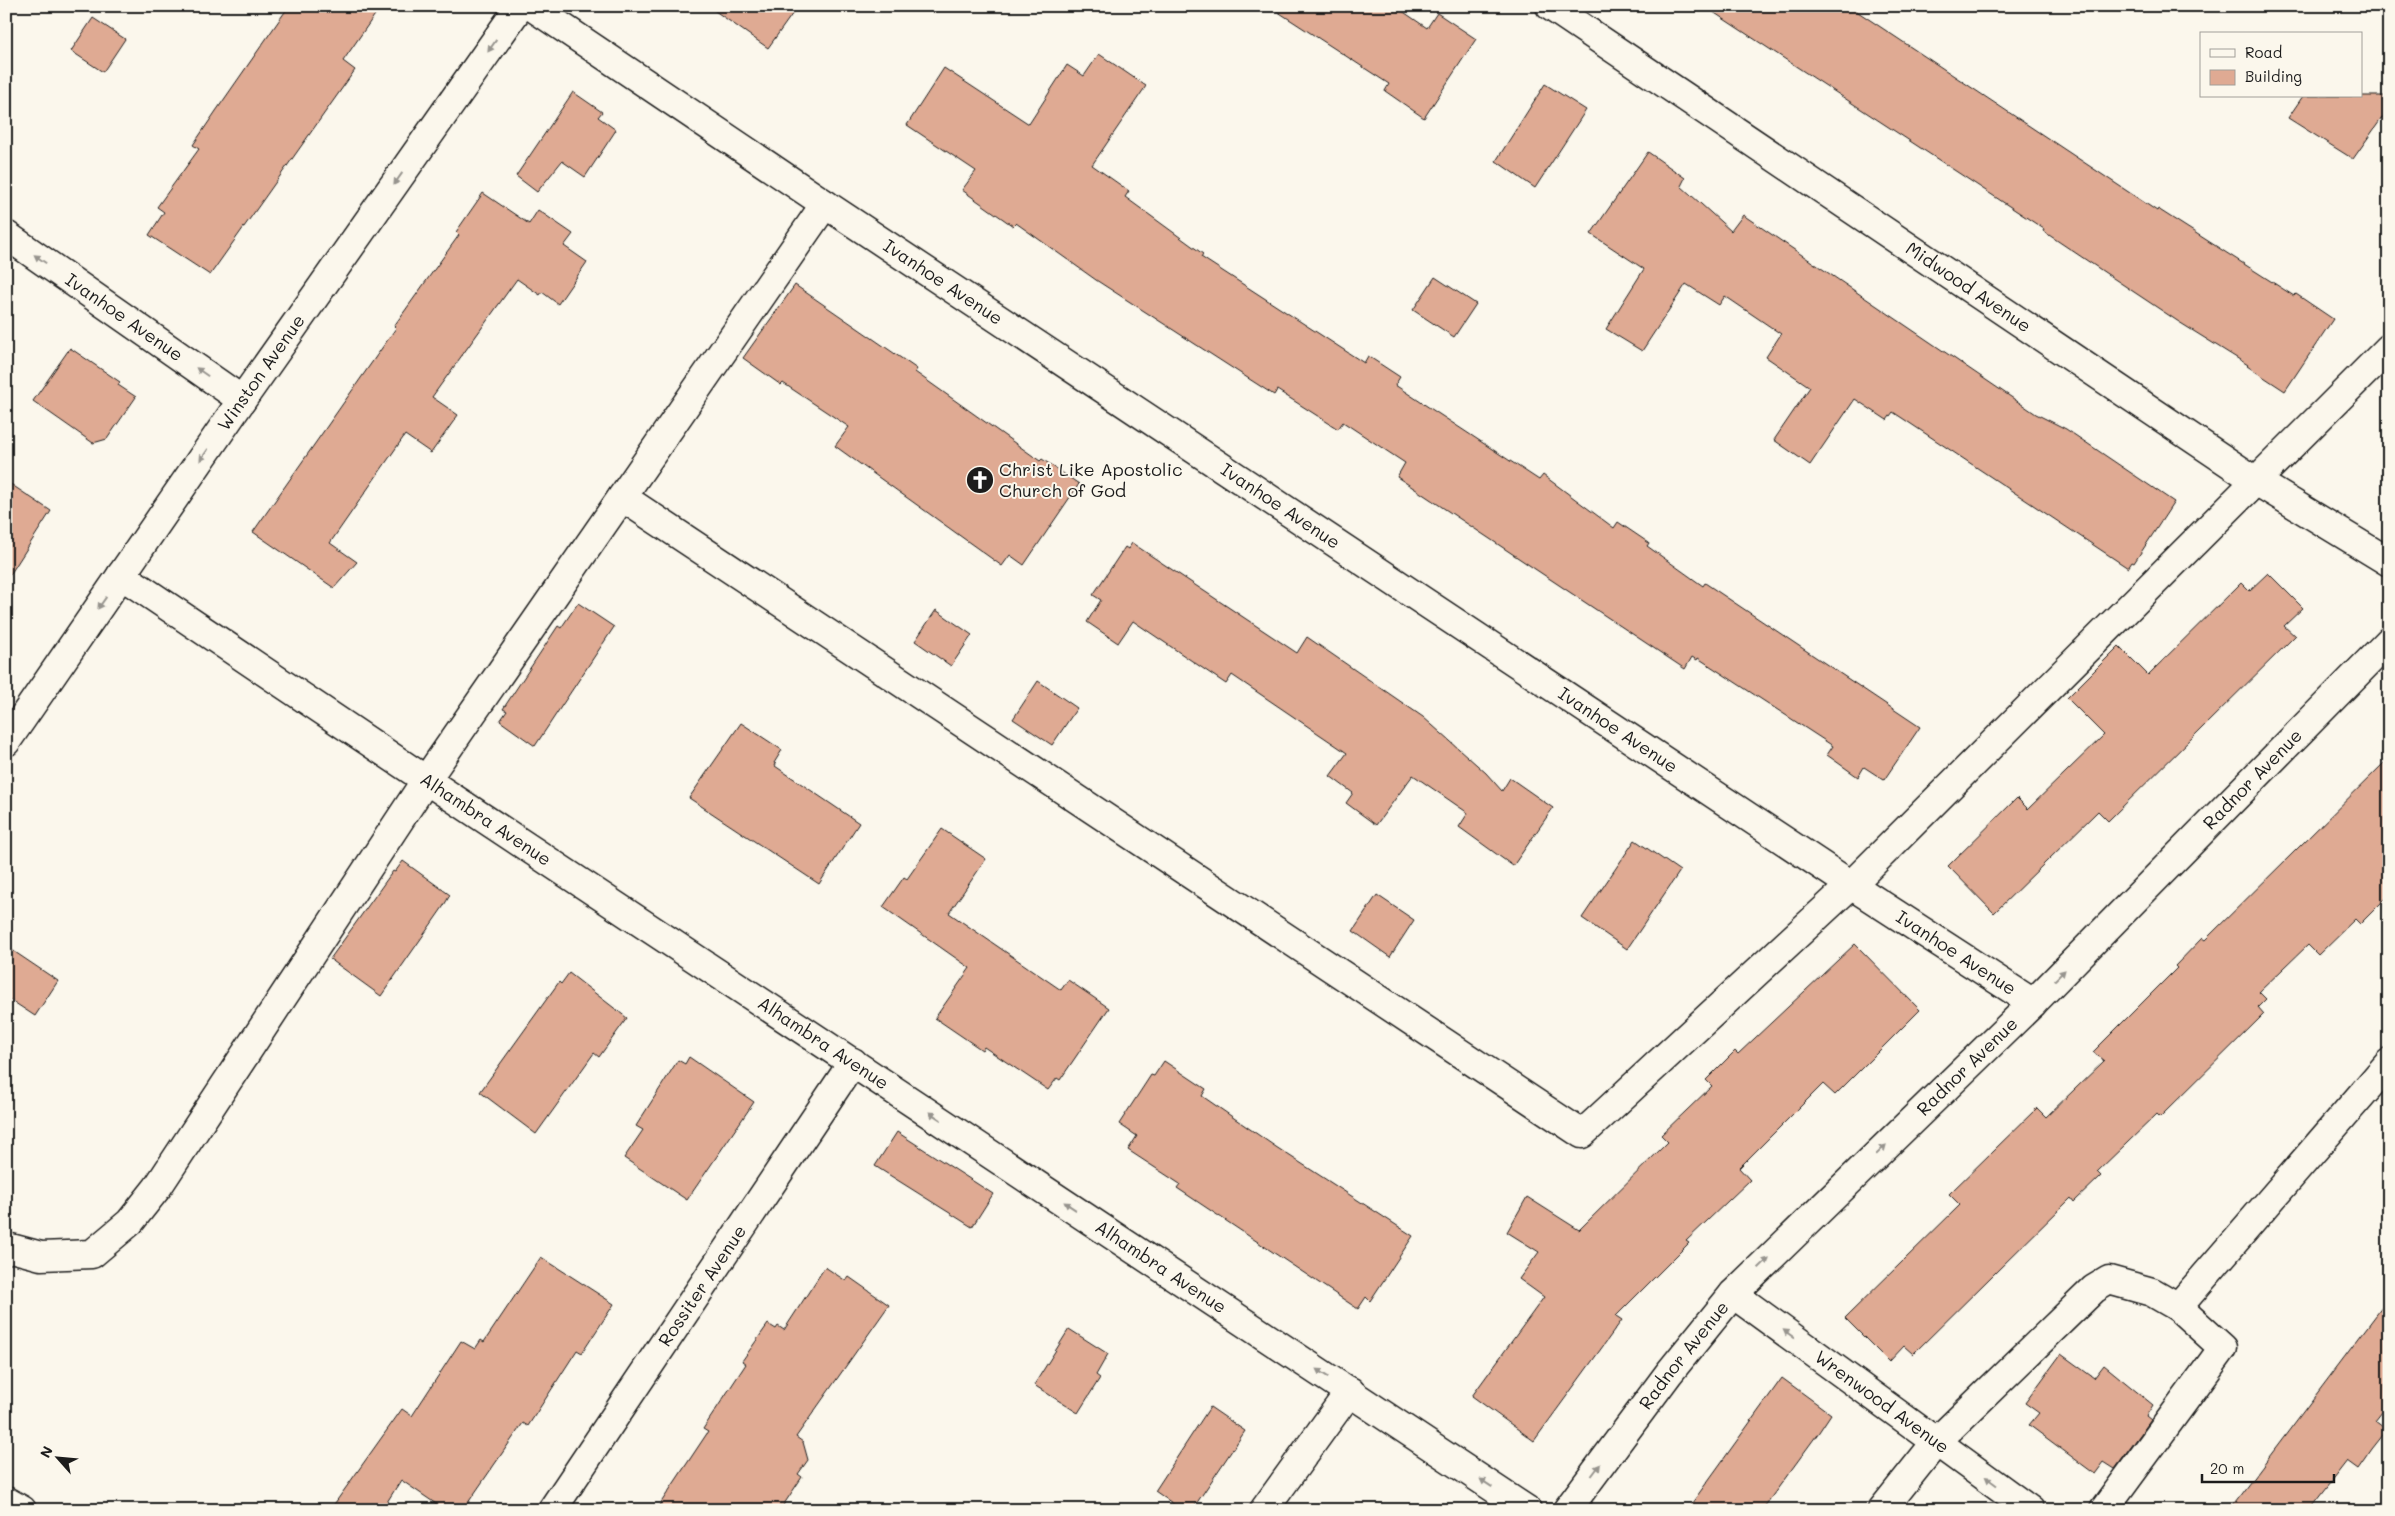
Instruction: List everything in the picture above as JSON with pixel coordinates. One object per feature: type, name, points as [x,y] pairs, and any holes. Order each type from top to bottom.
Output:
[{"type":"street","name":"Winston Avenue","points":[[6,742],[242,400],[520,6]]},
{"type":"street","name":"Ivanhoe Avenue","points":[[531,6],[825,204],[1851,885],[2033,1003]]},
{"type":"street","name":"Midwood Avenue","points":[[1555,8],[2256,481],[2389,562]]},
{"type":"street","points":[[6,1250],[12,1248],[41,1256],[92,1254],[130,1222],[157,1188],[426,780],[825,204]]},
{"type":"street","name":"Ivanhoe Avenue","points":[[6,235],[242,400]]},
{"type":"street","points":[[622,497],[1582,1134],[1851,885],[2389,348]]},
{"type":"street","name":"Alhambra Avenue","points":[[121,575],[426,780],[1527,1510]]},
{"type":"street","name":"Radnor Avenue","points":[[1567,1510],[1669,1373],[1733,1294],[2033,1003],[2389,642]]},
{"type":"street","name":"Rossiter Avenue","points":[[552,1510],[853,1062]]},
{"type":"street","points":[[2178,1307],[2389,1063]]},
{"type":"street","points":[[1882,1510],[1937,1441],[2094,1289],[2109,1280],[2152,1292],[2178,1307],[2223,1348],[2104,1510]]},
{"type":"street","name":"Wrenwood Avenue","points":[[1733,1294],[2030,1510]]},
{"type":"street","points":[[1264,1510],[1350,1391]]},
{"type":"street","points":[[6,1501],[22,1510]]},
{"type":"building","points":[[289,6],[381,6],[343,61],[355,70],[210,275],[149,235],[164,212],[157,207],[199,149],[193,145]]},
{"type":"building","points":[[708,6],[798,6],[768,48]]},
{"type":"building","points":[[1269,6],[1395,6],[1427,28],[1437,13],[1476,39],[1424,118],[1385,91],[1389,84]]},
{"type":"building","points":[[1704,6],[1849,6],[2157,211],[2158,209],[2333,319],[2285,391],[2043,231],[2044,229]]},
{"type":"building","points":[[93,18],[125,39],[103,72],[71,51]]},
{"type":"building","points":[[1099,54],[1146,86],[1092,165],[1129,191],[1125,197],[1203,254],[1201,257],[1364,363],[1368,356],[1400,377],[1395,385],[1539,480],[1543,475],[1614,528],[1618,522],[1649,543],[1647,546],[1703,586],[1705,583],[1920,727],[1884,780],[1864,767],[1858,777],[1827,755],[1833,746],[1698,658],[1697,660],[1692,657],[1685,669],[1397,477],[1405,463],[1343,422],[1338,429],[1277,390],[1274,395],[1096,280],[1016,223],[1013,226],[962,190],[976,171],[907,125],[944,68],[1029,124],[1067,65],[1084,76]]},
{"type":"building","points":[[1545,84],[1586,110],[1535,188],[1496,161]]},
{"type":"building","points":[[573,92],[602,112],[598,117],[616,130],[585,177],[562,161],[537,192],[516,176]]},
{"type":"building","points":[[2389,96],[2389,108],[2353,159],[2288,118],[2302,98]]},
{"type":"building","points":[[1648,152],[1685,178],[1681,186],[1731,231],[1743,215],[2036,414],[2066,429],[2174,502],[2134,563],[2132,562],[2128,568],[1893,412],[1887,420],[1855,399],[1810,465],[1774,440],[1810,387],[1766,357],[1781,334],[1725,296],[1719,305],[1686,284],[1642,351],[1606,329],[1644,269],[1591,234]]},
{"type":"building","points":[[483,193],[529,224],[538,210],[573,234],[564,246],[587,262],[558,304],[542,292],[540,295],[517,279],[432,397],[458,415],[431,453],[405,435],[330,543],[357,562],[334,588],[253,532],[396,328],[394,326],[459,235],[456,232]]},
{"type":"building","points":[[1435,277],[1476,304],[1454,337],[1413,310]]},
{"type":"building","points":[[795,285],[917,369],[915,372],[1040,461],[1042,459],[1079,484],[1024,565],[1010,555],[1002,566],[835,446],[849,427],[783,383],[781,385],[743,358]]},
{"type":"building","points":[[70,348],[120,382],[118,385],[136,397],[107,439],[93,443],[33,401]]},
{"type":"building","points":[[6,481],[51,511],[6,581]]},
{"type":"building","points":[[1132,543],[1297,653],[1307,637],[1423,717],[1486,773],[1502,791],[1510,778],[1553,808],[1513,866],[1459,827],[1468,813],[1413,775],[1376,825],[1346,803],[1353,793],[1330,776],[1347,753],[1232,675],[1226,684],[1133,621],[1118,643],[1087,622],[1101,600],[1093,595],[1125,547],[1128,549]]},
{"type":"building","points":[[2268,573],[2303,608],[2284,626],[2295,636],[2108,821],[2098,811],[1994,913],[1948,866],[2017,798],[2028,809],[2104,735],[2067,698],[2119,646],[2148,675],[2241,583],[2249,591]]},
{"type":"building","points":[[578,603],[614,627],[535,746],[500,721],[507,711],[503,709],[558,626],[561,628]]},
{"type":"building","points":[[936,610],[972,635],[951,666],[915,641]]},
{"type":"building","points":[[1038,681],[1077,708],[1052,745],[1013,719]]},
{"type":"building","points":[[741,723],[782,750],[774,763],[776,764],[775,766],[859,823],[819,884],[689,798]]},
{"type":"building","points":[[2389,758],[2389,895],[2360,924],[2355,919],[2318,955],[2308,945],[2259,992],[2266,999],[2258,1007],[2264,1014],[2160,1117],[2157,1114],[2097,1172],[2101,1176],[2074,1202],[2071,1198],[1913,1354],[1904,1346],[1889,1362],[1845,1318],[1960,1205],[1949,1194],[2037,1108],[2046,1117],[2104,1061],[2093,1052],[2177,968],[2175,966],[2202,938],[2205,940]]},
{"type":"building","points":[[942,829],[986,859],[949,913],[1061,990],[1068,980],[1109,1008],[1060,1080],[1057,1078],[1048,1090],[984,1047],[982,1050],[935,1018],[970,968],[883,907],[904,877],[907,879]]},
{"type":"building","points":[[1635,840],[1680,871],[1627,949],[1582,918]]},
{"type":"building","points":[[403,861],[450,895],[381,996],[330,959],[393,871],[395,872]]},
{"type":"building","points":[[1377,895],[1414,920],[1390,957],[1353,931]]},
{"type":"building","points":[[1855,944],[1920,1010],[1835,1095],[1823,1084],[1739,1168],[1750,1180],[1686,1241],[1689,1243],[1616,1316],[1622,1320],[1534,1441],[1472,1396],[1544,1297],[1519,1279],[1539,1252],[1507,1232],[1527,1197],[1579,1230],[1668,1142],[1661,1135],[1712,1086],[1706,1080],[1735,1051],[1738,1054]]},
{"type":"building","points":[[6,946],[58,981],[35,1016],[6,997]]},
{"type":"building","points":[[569,973],[627,1018],[599,1057],[594,1053],[536,1134],[480,1092],[559,982],[561,984]]},
{"type":"building","points":[[689,1057],[754,1102],[687,1200],[624,1158],[643,1130],[636,1126],[678,1060],[685,1064]]},
{"type":"building","points":[[1164,1061],[1206,1089],[1202,1096],[1276,1147],[1413,1236],[1370,1301],[1366,1297],[1358,1309],[1177,1188],[1180,1184],[1128,1150],[1137,1136],[1119,1124],[1151,1075],[1154,1076]]},
{"type":"building","points":[[897,1132],[993,1194],[972,1227],[875,1166]]},
{"type":"building","points":[[541,1257],[614,1304],[582,1353],[577,1350],[528,1426],[523,1423],[463,1510],[445,1510],[401,1480],[382,1510],[330,1510],[402,1409],[412,1416],[461,1341],[475,1349],[481,1340],[484,1342]]},
{"type":"building","points":[[825,1267],[846,1281],[849,1277],[889,1305],[796,1437],[803,1442],[808,1460],[798,1474],[802,1477],[780,1510],[656,1510],[708,1432],[703,1429],[746,1364],[742,1361],[768,1324],[776,1329],[778,1326],[784,1330]]},
{"type":"building","points":[[2389,1298],[2389,1403],[2375,1421],[2387,1430],[2358,1469],[2347,1461],[2309,1510],[2229,1510]]},
{"type":"building","points":[[1069,1329],[1108,1354],[1096,1375],[1100,1378],[1078,1413],[1034,1385]]},
{"type":"building","points":[[2061,1354],[2094,1378],[2104,1365],[2153,1405],[2146,1416],[2151,1420],[2115,1469],[2104,1462],[2095,1474],[2029,1425],[2039,1413],[2025,1403]]},
{"type":"building","points":[[1782,1378],[1831,1414],[1819,1432],[1762,1510],[1687,1510]]},
{"type":"building","points":[[1210,1407],[1245,1431],[1192,1510],[1182,1510],[1155,1491]]},
{"type":"place","name":"Christ Like Apostolic Church of God","points":[[980,480]]}]
